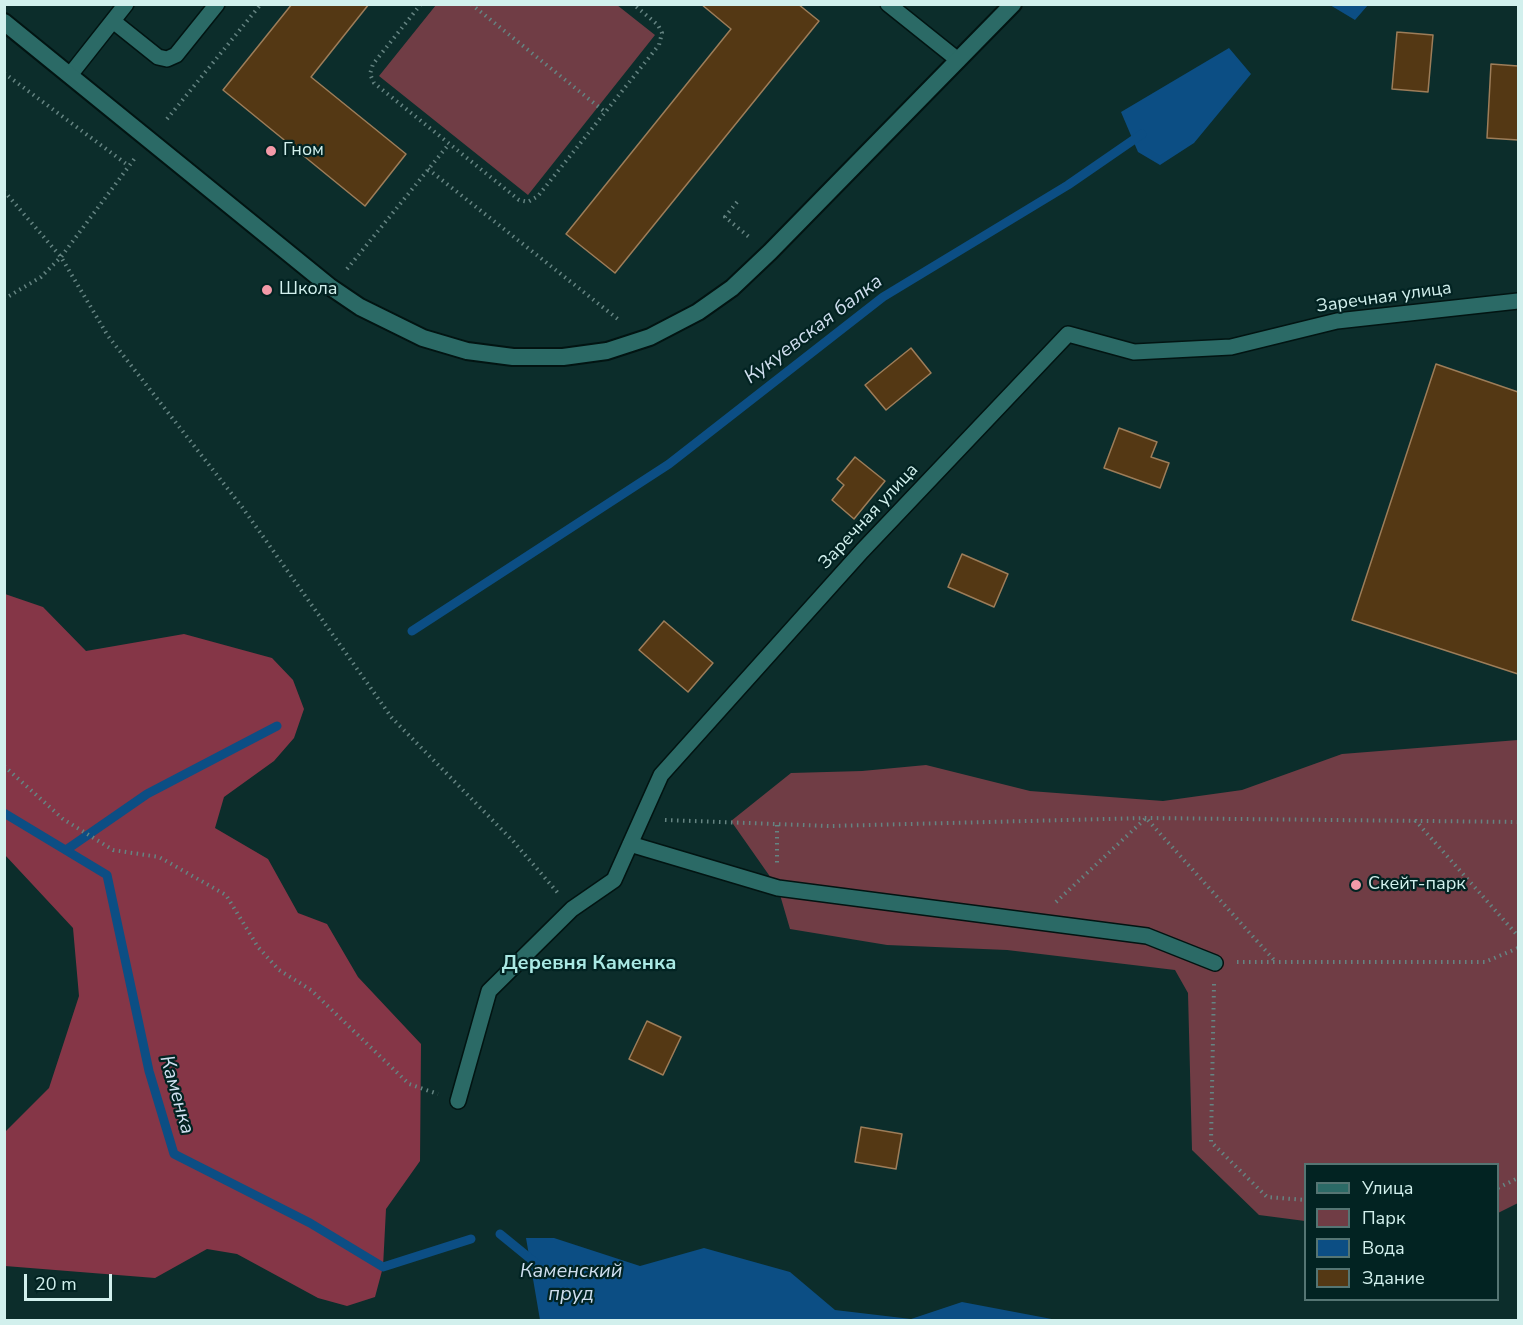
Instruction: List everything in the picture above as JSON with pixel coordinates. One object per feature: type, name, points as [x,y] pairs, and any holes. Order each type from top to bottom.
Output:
[{"type":"street","points":[[4,22],[328,286],[360,307],[423,338],[467,351],[513,357],[563,357],[607,351],[650,337],[698,312],[732,288],[1013,4]]},
{"type":"lane","points":[[70,75],[126,4]]},
{"type":"lane","points":[[113,21],[158,57],[167,59],[176,55],[217,4]]},
{"type":"lane","points":[[888,4],[958,60]]},
{"type":"lane","name":"Заречная улица","points":[[458,1101],[489,991],[572,909],[614,880],[661,776],[862,551],[1068,334],[1134,352],[1231,347],[1337,321],[1518,301]]},
{"type":"lane","points":[[630,844],[778,888],[1147,936],[1215,963]]},
{"type":"path","points":[[167,119],[261,4]]},
{"type":"path","points":[[421,4],[373,64],[370,74],[374,83],[519,200],[528,202],[538,196],[659,45],[662,33],[658,25],[633,4]]},
{"type":"path","points":[[471,4],[605,112]]},
{"type":"path","points":[[4,73],[129,166]]},
{"type":"path","points":[[347,269],[449,143]]},
{"type":"path","points":[[4,299],[41,277],[61,257],[135,158]]},
{"type":"path","points":[[428,169],[619,320]]},
{"type":"path","points":[[4,191],[61,257],[108,336],[242,507],[392,718],[513,841],[572,909]]},
{"type":"path","points":[[737,202],[725,217],[749,237]]},
{"type":"path","points":[[4,766],[63,819],[113,849],[159,857],[226,895],[258,947],[279,970],[311,990],[410,1084],[458,1101]]},
{"type":"path","points":[[645,810],[663,820],[830,826],[1146,818],[1518,822]]},
{"type":"path","points":[[1035,922],[1146,818]]},
{"type":"path","points":[[1146,818],[1276,962]]},
{"type":"path","points":[[1415,820],[1518,936]]},
{"type":"path","points":[[777,825],[778,888]]},
{"type":"path","points":[[1304,1200],[1267,1197],[1211,1142],[1215,963],[1485,962],[1518,948]]},
{"type":"path","points":[[1499,1187],[1518,1178]]},
{"type":"green space","points":[[436,5],[617,5],[655,35],[528,195],[379,76]]},
{"type":"green space","points":[[1518,740],[1518,1203],[1499,1212],[1499,1163],[1304,1163],[1304,1221],[1259,1215],[1192,1150],[1188,993],[1175,970],[1007,950],[887,945],[790,929],[778,888],[731,821],[791,773],[862,771],[926,765],[1030,791],[1163,801],[1242,790],[1342,754]]},
{"type":"shaded area","points":[[5,594],[43,607],[86,651],[184,634],[272,658],[293,680],[304,709],[294,738],[274,761],[224,797],[215,828],[268,859],[298,913],[327,924],[358,977],[421,1044],[420,1161],[386,1209],[383,1267],[375,1297],[347,1306],[318,1298],[237,1254],[207,1249],[155,1278],[5,1266],[5,1132],[49,1088],[79,996],[73,928],[5,855]]},
{"type":"water","points":[[1330,5],[1368,5],[1355,20]]},
{"type":"water","points":[[1229,48],[1251,74],[1194,143],[1160,165],[1138,152],[1121,112]]},
{"type":"water","name":"Каменский пруд","points":[[526,1238],[554,1238],[640,1266],[704,1248],[790,1272],[835,1310],[911,1319],[962,1302],[1057,1320],[540,1320]]},
{"type":"building","points":[[292,4],[369,4],[311,77],[406,154],[365,206],[223,90]]},
{"type":"building","points":[[701,4],[798,4],[819,21],[615,273],[566,234],[731,29]]},
{"type":"building","points":[[1397,32],[1433,35],[1428,92],[1392,89]]},
{"type":"building","points":[[1491,64],[1518,66],[1518,140],[1487,138]]},
{"type":"building","points":[[911,348],[931,373],[886,410],[865,385]]},
{"type":"building","points":[[1436,364],[1518,392],[1518,674],[1352,620]]},
{"type":"building","points":[[1119,428],[1157,442],[1151,457],[1169,463],[1160,488],[1104,468]]},
{"type":"building","points":[[855,457],[885,481],[854,519],[832,500],[844,485],[837,479]]},
{"type":"building","points":[[962,554],[1008,574],[994,607],[948,587]]},
{"type":"building","points":[[664,621],[713,663],[688,692],[639,650]]},
{"type":"building","points":[[647,1021],[681,1037],[663,1075],[629,1059]]},
{"type":"building","points":[[861,1127],[902,1134],[896,1169],[855,1162]]},
{"type":"waterway","name":"Кукуевская балка","points":[[412,631],[669,464],[883,297],[1068,185],[1142,134]]},
{"type":"waterway","name":"Кукуевская балка","points":[[66,850],[147,794],[277,726]]},
{"type":"waterway","name":"Каменка","points":[[4,813],[107,875],[149,1071],[174,1154],[310,1223],[383,1267],[471,1239]]},
{"type":"waterway","name":"Каменка","points":[[500,1234],[538,1265]]},
{"type":"place","name":"Гном","points":[[271,151]]},
{"type":"place","name":"Школа","points":[[267,290]]},
{"type":"place","name":"Скейт-парк","points":[[1356,885]]},
{"type":"district","name":"Деревня Каменка","points":[[589,964]]}]
